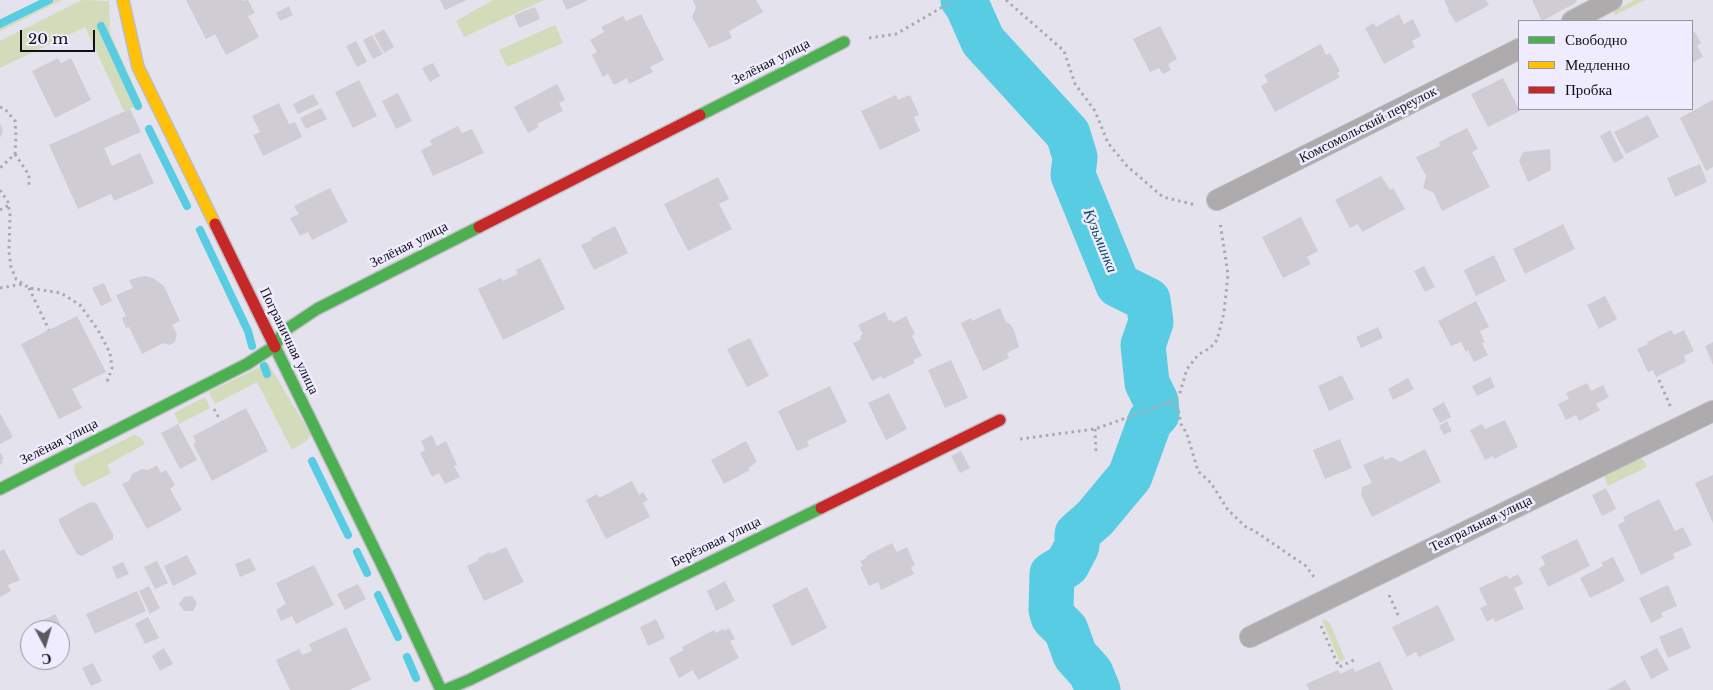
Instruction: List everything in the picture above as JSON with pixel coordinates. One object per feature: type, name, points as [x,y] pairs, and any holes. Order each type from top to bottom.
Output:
[{"type":"street","name":"Пограничная улица","points":[[123,0],[138,67],[389,579],[441,690]]},
{"type":"street","points":[[1574,20],[1612,0]]},
{"type":"street","name":"Зелёная улица","points":[[0,489],[247,364],[275,346],[284,331],[317,309],[844,42]]},
{"type":"street","name":"Комсомольский переулок","points":[[1217,200],[1518,50]]},
{"type":"street","name":"Театральная улица","points":[[1250,637],[1713,411]]},
{"type":"street","name":"Берёзовая улица","points":[[445,690],[469,680],[1000,420]]},
{"type":"path","points":[[844,42],[896,34],[946,5],[951,0]]},
{"type":"path","points":[[1000,420],[1019,439],[1095,429],[1168,404],[1179,396],[1187,369],[1198,355],[1210,348],[1217,340],[1224,313],[1228,274],[1217,200],[1206,208],[1163,197],[1128,166],[1108,143],[1095,111],[1075,84],[1064,51],[1006,0]]},
{"type":"path","points":[[0,107],[5,109],[15,121],[15,154],[29,174],[29,188]]},
{"type":"path","points":[[0,168],[15,154]]},
{"type":"path","points":[[0,190],[9,205],[10,267],[16,278],[29,288],[62,293],[80,305],[98,330],[110,353],[112,368],[107,382]]},
{"type":"path","points":[[0,210],[9,205]]},
{"type":"path","points":[[0,288],[23,284]]},
{"type":"path","points":[[29,288],[49,330]]},
{"type":"path","points":[[1659,380],[1673,413]]},
{"type":"path","points":[[1168,404],[1175,404],[1178,408],[1181,424],[1187,434],[1198,471],[1211,484],[1228,510],[1247,528],[1253,530],[1306,566],[1331,598]]},
{"type":"path","points":[[213,406],[220,420]]},
{"type":"path","points":[[1095,429],[1096,452]]},
{"type":"path","points":[[1388,592],[1399,617]]},
{"type":"path","points":[[1322,628],[1339,667],[1354,660]]},
{"type":"green space","points":[[39,0],[62,0],[0,31],[0,19]]},
{"type":"green space","points":[[82,0],[109,1],[110,33],[142,104],[124,111],[85,27],[0,68],[0,41]]},
{"type":"green space","points":[[493,0],[544,0],[464,37],[456,21]]},
{"type":"green space","points":[[1635,0],[1645,0],[1615,15],[1613,11]]},
{"type":"green space","points":[[555,25],[563,43],[507,67],[499,50]]},
{"type":"green space","points":[[268,363],[311,435],[305,442],[292,450],[257,382],[215,404],[209,392]]},
{"type":"green space","points":[[205,397],[210,408],[179,424],[174,413]]},
{"type":"green space","points":[[134,435],[141,438],[145,444],[107,465],[111,473],[83,487],[76,477],[74,471],[75,464]]},
{"type":"green space","points":[[1638,456],[1647,467],[1608,486],[1604,476],[1606,471]]},
{"type":"green space","points":[[1324,619],[1330,623],[1345,659],[1340,662],[1322,620]]},
{"type":"building","points":[[186,0],[248,0],[255,13],[248,16],[259,37],[226,55],[215,34],[206,39]]},
{"type":"building","points":[[440,0],[467,0],[445,10]]},
{"type":"building","points":[[562,0],[588,0],[567,10]]},
{"type":"building","points":[[693,0],[756,0],[763,12],[729,31],[732,38],[709,48],[692,17],[696,8]]},
{"type":"building","points":[[1444,0],[1486,0],[1489,5],[1456,23],[1448,11]]},
{"type":"building","points":[[1532,0],[1576,0],[1577,2],[1542,20]]},
{"type":"building","points":[[289,6],[293,15],[280,21],[276,13]]},
{"type":"building","points":[[535,7],[540,19],[519,28],[514,15]]},
{"type":"building","points":[[641,14],[664,60],[650,67],[653,72],[629,84],[627,78],[614,85],[608,74],[603,77],[592,55],[597,52],[590,40],[604,32],[601,27],[623,16],[626,21]]},
{"type":"building","points":[[1399,14],[1404,24],[1413,19],[1421,36],[1412,41],[1415,47],[1384,64],[1365,28],[1374,23],[1376,27]]},
{"type":"building","points":[[1160,26],[1177,59],[1168,64],[1171,70],[1163,74],[1159,68],[1150,72],[1133,39]]},
{"type":"building","points":[[384,29],[394,47],[384,53],[374,35]]},
{"type":"building","points":[[1693,32],[1701,43],[1697,46],[1703,57],[1693,62]]},
{"type":"building","points":[[372,35],[383,54],[373,59],[363,40]]},
{"type":"building","points":[[356,41],[367,62],[357,67],[346,46]]},
{"type":"building","points":[[1321,44],[1326,55],[1330,53],[1340,71],[1337,73],[1340,77],[1275,112],[1261,86],[1268,82],[1264,75]]},
{"type":"building","points":[[58,58],[61,63],[71,58],[91,100],[55,118],[32,71]]},
{"type":"building","points":[[433,63],[440,76],[430,82],[422,68]]},
{"type":"building","points":[[1503,78],[1520,111],[1488,127],[1471,94]]},
{"type":"building","points":[[359,80],[377,116],[353,128],[335,92]]},
{"type":"building","points":[[557,84],[565,100],[559,103],[563,111],[537,124],[539,127],[528,133],[514,107]]},
{"type":"building","points":[[398,93],[412,121],[396,129],[382,101]]},
{"type":"building","points":[[313,94],[319,104],[298,114],[293,104]]},
{"type":"building","points":[[896,95],[898,100],[910,95],[919,115],[914,117],[920,131],[880,150],[861,111]]},
{"type":"building","points":[[1713,100],[1713,167],[1706,171],[1680,118]]},
{"type":"building","points":[[279,103],[289,124],[295,122],[302,137],[263,156],[253,135],[260,132],[252,116]]},
{"type":"building","points":[[321,108],[327,119],[306,129],[300,118]]},
{"type":"building","points":[[130,109],[141,132],[104,148],[112,166],[140,153],[154,183],[114,201],[111,194],[78,209],[49,145]]},
{"type":"building","points":[[1648,115],[1659,137],[1626,154],[1614,132]]},
{"type":"building","points":[[0,123],[3,131],[0,138]]},
{"type":"building","points":[[458,126],[462,133],[472,129],[484,153],[433,176],[421,150],[432,145],[430,140]]},
{"type":"building","points":[[1467,128],[1478,149],[1472,152],[1490,187],[1442,211],[1434,193],[1423,188],[1426,176],[1416,157],[1440,146],[1439,142]]},
{"type":"building","points":[[1610,130],[1624,158],[1614,163],[1600,136]]},
{"type":"building","points":[[1550,149],[1551,170],[1528,182],[1519,161],[1523,152]]},
{"type":"building","points":[[1700,164],[1707,182],[1675,197],[1667,178]]},
{"type":"building","points":[[1381,176],[1390,190],[1393,188],[1405,209],[1362,232],[1358,224],[1350,228],[1335,200]]},
{"type":"building","points":[[718,177],[729,199],[719,204],[732,229],[688,251],[664,204]]},
{"type":"building","points":[[330,188],[348,222],[312,240],[308,232],[300,236],[290,218],[299,214],[294,206]]},
{"type":"building","points":[[1301,217],[1318,251],[1307,257],[1311,264],[1283,278],[1262,237]]},
{"type":"building","points":[[1563,224],[1575,249],[1525,274],[1513,249]]},
{"type":"building","points":[[615,226],[628,253],[594,270],[581,245]]},
{"type":"building","points":[[1494,255],[1506,281],[1476,296],[1464,270]]},
{"type":"building","points":[[540,258],[565,309],[503,340],[478,289],[501,278],[503,281],[518,274],[516,270]]},
{"type":"building","points":[[1424,266],[1435,287],[1425,292],[1414,271]]},
{"type":"building","points":[[146,276],[153,278],[164,286],[180,321],[172,325],[177,334],[175,342],[169,345],[163,343],[142,354],[129,327],[126,328],[122,318],[126,316],[116,295],[133,288],[129,280]]},
{"type":"building","points":[[104,283],[112,301],[101,306],[92,288]]},
{"type":"building","points":[[1605,296],[1617,319],[1599,329],[1587,305]]},
{"type":"building","points":[[1476,301],[1489,327],[1480,331],[1485,342],[1482,343],[1488,355],[1474,362],[1468,350],[1466,352],[1461,342],[1451,346],[1438,321]]},
{"type":"building","points":[[1000,308],[1006,322],[1014,330],[1019,347],[1007,353],[1009,358],[983,371],[961,323],[971,318],[972,321]]},
{"type":"building","points":[[885,312],[889,321],[892,320],[893,323],[906,316],[915,334],[912,336],[922,356],[913,360],[915,363],[883,379],[881,376],[872,381],[853,343],[861,339],[860,336],[863,334],[858,325]]},
{"type":"building","points":[[77,316],[106,372],[72,389],[82,408],[59,419],[21,344]]},
{"type":"building","points":[[1378,327],[1383,338],[1361,348],[1356,337]]},
{"type":"building","points":[[1671,330],[1674,335],[1684,330],[1694,351],[1684,356],[1686,362],[1656,377],[1653,370],[1648,372],[1637,349]]},
{"type":"building","points":[[750,338],[769,376],[747,387],[727,349]]},
{"type":"building","points":[[1713,342],[1713,365],[1705,346]]},
{"type":"building","points":[[951,360],[968,398],[945,408],[928,370]]},
{"type":"building","points":[[1342,375],[1354,399],[1329,411],[1318,386]]},
{"type":"building","points":[[1490,377],[1495,387],[1477,396],[1472,386]]},
{"type":"building","points":[[1408,378],[1414,389],[1393,400],[1388,389]]},
{"type":"building","points":[[1587,383],[1591,391],[1603,385],[1609,397],[1596,404],[1600,410],[1579,421],[1576,415],[1566,420],[1558,404],[1569,399],[1566,393]]},
{"type":"building","points":[[830,386],[847,422],[807,441],[809,446],[797,451],[778,411]]},
{"type":"building","points":[[889,393],[907,429],[886,440],[868,403]]},
{"type":"building","points":[[1444,402],[1451,417],[1440,423],[1432,409]]},
{"type":"building","points":[[246,408],[268,451],[212,481],[193,444],[196,442],[193,436]]},
{"type":"building","points":[[0,413],[13,437],[0,444]]},
{"type":"building","points":[[1505,420],[1518,447],[1494,459],[1493,456],[1485,460],[1470,430],[1482,424],[1485,429]]},
{"type":"building","points":[[1447,421],[1452,431],[1444,435],[1439,426]]},
{"type":"building","points":[[178,424],[197,460],[180,469],[161,433]]},
{"type":"building","points":[[432,435],[437,446],[446,441],[457,465],[454,466],[460,477],[445,484],[439,473],[432,477],[420,453],[425,450],[421,441]]},
{"type":"building","points":[[1340,439],[1352,468],[1325,479],[1313,450]]},
{"type":"building","points":[[746,441],[757,462],[748,468],[750,470],[724,484],[711,460]]},
{"type":"building","points":[[1425,449],[1441,482],[1372,517],[1361,495],[1362,487],[1372,483],[1363,465],[1383,456],[1385,460],[1392,457],[1400,462]]},
{"type":"building","points":[[961,451],[970,468],[960,473],[951,456]]},
{"type":"building","points":[[0,452],[4,459],[1,460],[3,463],[0,465]]},
{"type":"building","points":[[157,465],[161,473],[166,470],[175,485],[170,489],[182,510],[147,529],[122,484],[129,481],[132,474],[142,469],[148,470]]},
{"type":"building","points":[[1713,475],[1713,523],[1695,483]]},
{"type":"building","points":[[632,481],[639,495],[643,492],[648,500],[643,503],[650,517],[606,539],[586,500],[597,494],[599,498]]},
{"type":"building","points":[[1606,488],[1616,509],[1602,516],[1592,495]]},
{"type":"building","points":[[1659,499],[1675,531],[1683,527],[1692,545],[1673,554],[1675,558],[1641,575],[1618,525],[1625,521],[1623,517]]},
{"type":"building","points":[[90,502],[96,503],[113,534],[113,539],[82,556],[77,554],[59,519]]},
{"type":"building","points":[[1577,539],[1590,566],[1548,587],[1539,568],[1545,565],[1541,556]]},
{"type":"building","points":[[892,543],[897,552],[907,547],[915,565],[911,567],[914,574],[881,590],[878,582],[869,586],[860,567],[863,566],[860,561]]},
{"type":"building","points":[[506,547],[524,582],[484,601],[467,566],[490,552],[491,554]]},
{"type":"building","points":[[4,549],[20,580],[8,585],[11,591],[0,597],[0,551]]},
{"type":"building","points":[[187,555],[197,574],[173,586],[164,566]]},
{"type":"building","points":[[1613,557],[1625,581],[1590,598],[1580,578],[1603,566],[1601,563]]},
{"type":"building","points":[[250,558],[256,570],[240,577],[235,564]]},
{"type":"building","points":[[157,561],[168,583],[155,589],[144,567]]},
{"type":"building","points":[[123,562],[129,574],[117,579],[112,567]]},
{"type":"building","points":[[314,565],[334,605],[296,624],[292,616],[281,621],[276,610],[286,604],[276,583]]},
{"type":"building","points":[[1518,574],[1523,584],[1514,588],[1524,609],[1495,622],[1493,618],[1487,622],[1480,608],[1487,605],[1479,588],[1507,575],[1509,579]]},
{"type":"building","points":[[725,581],[735,601],[716,611],[707,591]]},
{"type":"building","points":[[358,584],[366,599],[345,610],[337,594]]},
{"type":"building","points":[[1668,585],[1677,606],[1661,613],[1663,617],[1651,623],[1639,598]]},
{"type":"building","points":[[149,586],[160,608],[150,614],[139,591]]},
{"type":"building","points":[[807,587],[827,628],[792,646],[772,605]]},
{"type":"building","points":[[137,591],[146,611],[95,634],[86,614]]},
{"type":"building","points":[[192,596],[197,603],[193,611],[184,611],[179,604],[184,597]]},
{"type":"building","points":[[1438,605],[1455,640],[1419,657],[1416,652],[1407,657],[1392,627]]},
{"type":"building","points":[[55,614],[58,620],[44,620]]},
{"type":"building","points":[[148,617],[159,638],[145,644],[135,624]]},
{"type":"building","points":[[656,619],[665,638],[648,646],[640,627]]},
{"type":"building","points":[[346,627],[371,680],[349,690],[290,690],[276,660],[299,649],[302,655],[312,651],[309,644]]},
{"type":"building","points":[[1682,627],[1691,648],[1668,658],[1659,637]]},
{"type":"building","points":[[729,628],[735,639],[730,641],[739,658],[698,680],[693,670],[679,678],[669,658],[684,650],[682,647],[714,630],[716,633]]},
{"type":"building","points":[[164,648],[173,664],[160,671],[152,656]]},
{"type":"building","points":[[1657,648],[1669,670],[1651,679],[1640,657]]},
{"type":"building","points":[[1380,661],[1393,690],[1309,690],[1306,684],[1338,670],[1340,674],[1353,668],[1355,672]]},
{"type":"building","points":[[93,663],[102,681],[91,686],[82,668]]},
{"type":"building","points":[[1625,680],[1631,690],[1607,690]]},
{"type":"waterway","points":[[0,24],[49,0]]},
{"type":"waterway","name":"Кузьминка","points":[[963,0],[983,41],[1068,134],[1075,157],[1073,175],[1118,285],[1148,300],[1151,322],[1143,345],[1147,383],[1156,401],[1157,414],[1150,421],[1130,476],[1095,518],[1077,534],[1077,546],[1067,565],[1052,574],[1051,609],[1053,617],[1066,630],[1075,655],[1091,673],[1098,690]]},
{"type":"waterway","points":[[101,26],[138,106]]},
{"type":"waterway","points":[[149,129],[187,206]]},
{"type":"waterway","points":[[200,230],[248,331],[252,346]]},
{"type":"waterway","points":[[264,366],[267,374]]},
{"type":"waterway","points":[[312,461],[348,535]]},
{"type":"waterway","points":[[357,552],[367,573]]},
{"type":"waterway","points":[[378,595],[398,637]]},
{"type":"waterway","points":[[407,657],[416,678]]},
{"type":"traffic: fast","points":[[700,115],[844,42]]},
{"type":"traffic: fast","points":[[0,489],[247,364],[275,346],[284,331],[317,309],[479,227]]},
{"type":"traffic: fast","points":[[275,347],[389,579],[441,690]]},
{"type":"traffic: fast","points":[[445,690],[821,508]]},
{"type":"traffic: slow","points":[[123,0],[138,67],[215,224]]},
{"type":"traffic: jam","points":[[479,227],[700,115]]},
{"type":"traffic: jam","points":[[215,224],[275,347]]},
{"type":"traffic: jam","points":[[821,508],[1000,420]]}]
